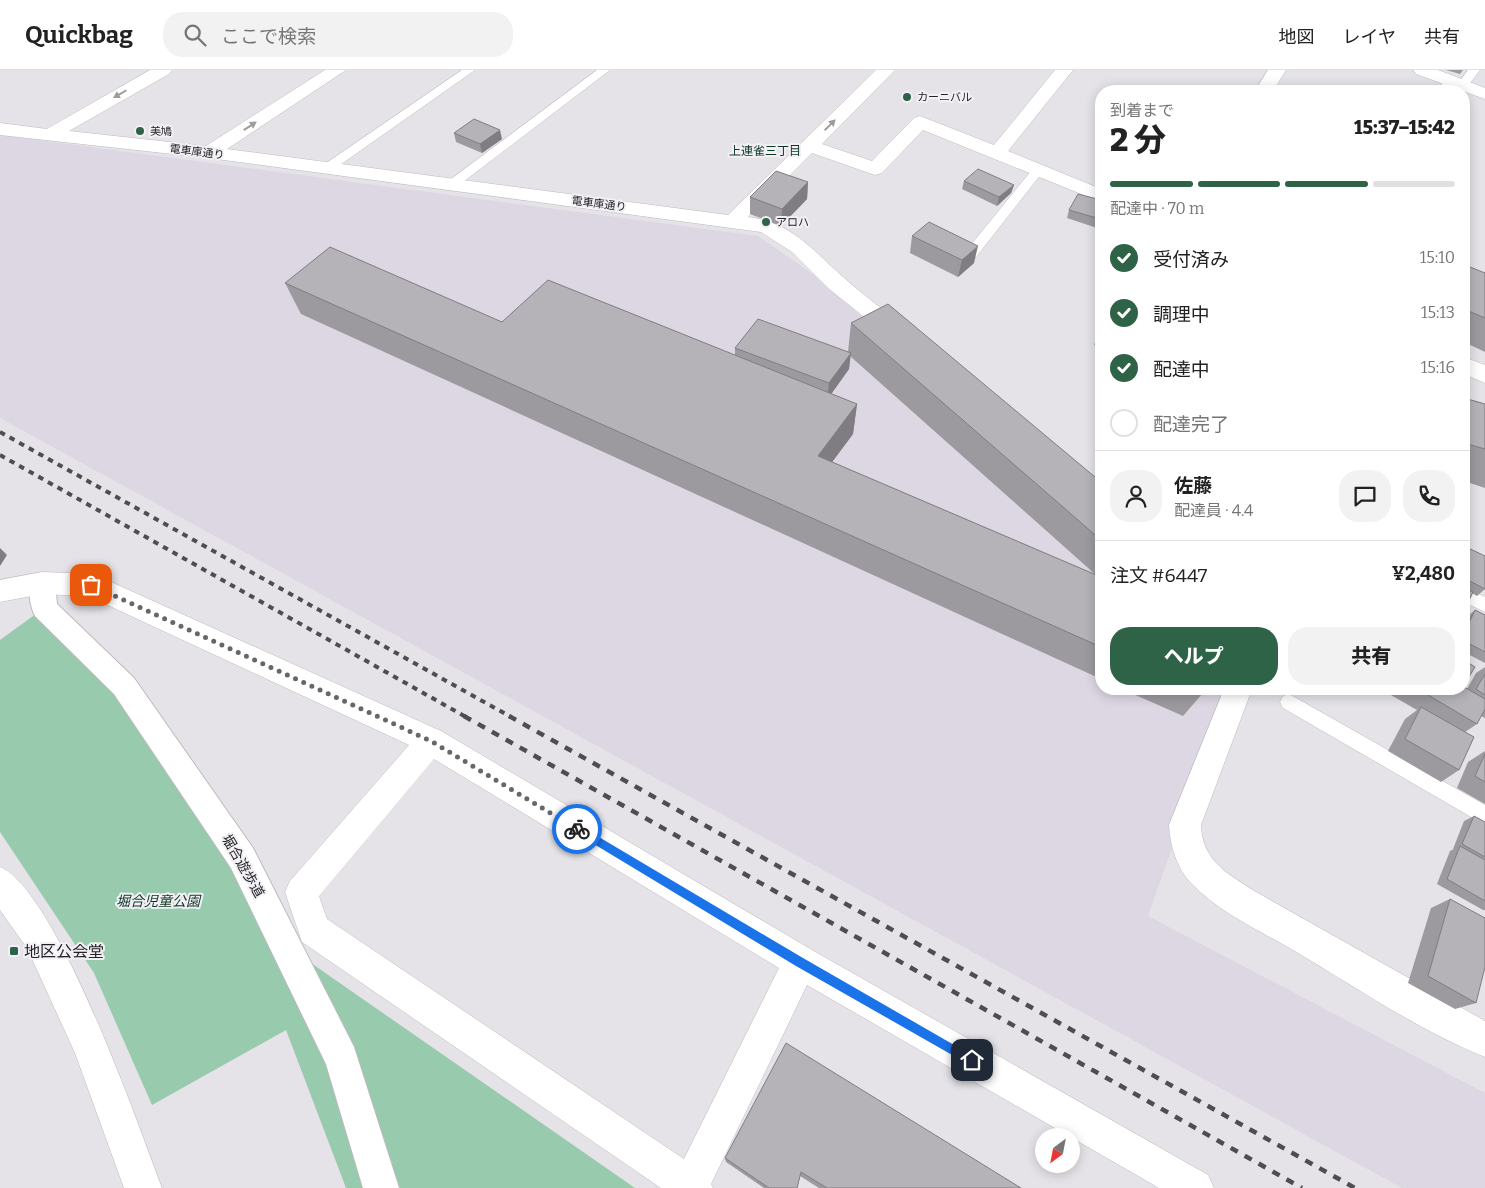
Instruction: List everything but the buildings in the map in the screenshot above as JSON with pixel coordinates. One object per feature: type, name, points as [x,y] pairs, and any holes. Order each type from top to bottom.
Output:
[{"type":"street","points":[[49,135],[162,70]]},
{"type":"street","points":[[209,152],[337,70]]},
{"type":"street","points":[[733,221],[886,70]]},
{"type":"street","points":[[998,152],[1064,70]]},
{"type":"street","points":[[1267,85],[1276,70]]},
{"type":"street","points":[[1422,70],[1450,85]]},
{"type":"street","points":[[1470,90],[1485,94]]},
{"type":"street","points":[[809,146],[875,168],[920,122],[998,152],[1095,193]]},
{"type":"street","name":"電車庫通り","points":[[0,129],[209,152],[766,226],[799,247],[836,282],[920,350]]},
{"type":"street","points":[[1470,368],[1485,374]]},
{"type":"street","points":[[0,591],[42,584],[91,585],[431,741],[800,962],[1195,1188]]},
{"type":"street","name":"堀合遊歩道","points":[[42,584],[44,608],[124,686],[242,858],[342,1059],[381,1188]]},
{"type":"street","points":[[1236,695],[1185,825],[1185,842],[1194,861],[1208,877],[1268,917],[1433,1014],[1485,1040]]},
{"type":"street","points":[[431,741],[301,892],[314,930],[691,1187],[800,962]]},
{"type":"street","points":[[0,883],[39,936],[91,1047],[143,1188]]},
{"type":"lane","points":[[326,169],[469,70]]},
{"type":"lane","points":[[451,185],[604,70]]},
{"type":"lane","points":[[1453,85],[1474,70]]},
{"type":"lane","points":[[971,254],[1039,170]]},
{"type":"lane","points":[[1470,597],[1485,605]]},
{"type":"lane","points":[[1288,702],[1485,816]]},
{"type":"shaded area","points":[[0,135],[758,236],[814,275],[1095,520],[1095,695],[1226,695],[1148,916],[1485,1093],[1485,1188],[1402,1188],[0,418]]},
{"type":"green space","name":"堀合児童公園","points":[[44,608],[124,686],[285,945],[635,1188],[346,1188],[286,1030],[152,1105],[94,973],[0,832],[0,640]]},
{"type":"railway","points":[[0,432],[511,717]]},
{"type":"railway","points":[[0,455],[466,717]]},
{"type":"railway","points":[[464,716],[1302,1188]]},
{"type":"railway","points":[[509,716],[1355,1188]]},
{"type":"way so far","points":[[91,585],[431,741],[577,829]]},
{"type":"place","name":"カーニバル","points":[[907,97]]},
{"type":"place","name":"美鳩","points":[[140,131]]},
{"type":"place","name":"アロハ","points":[[766,222]]},
{"type":"place","name":"地区公会堂","points":[[14,951]]},
{"type":"district","name":"上連雀三丁目","points":[[765,151]]},
{"type":"route","points":[[577,829],[800,962],[972,1060]]}]
